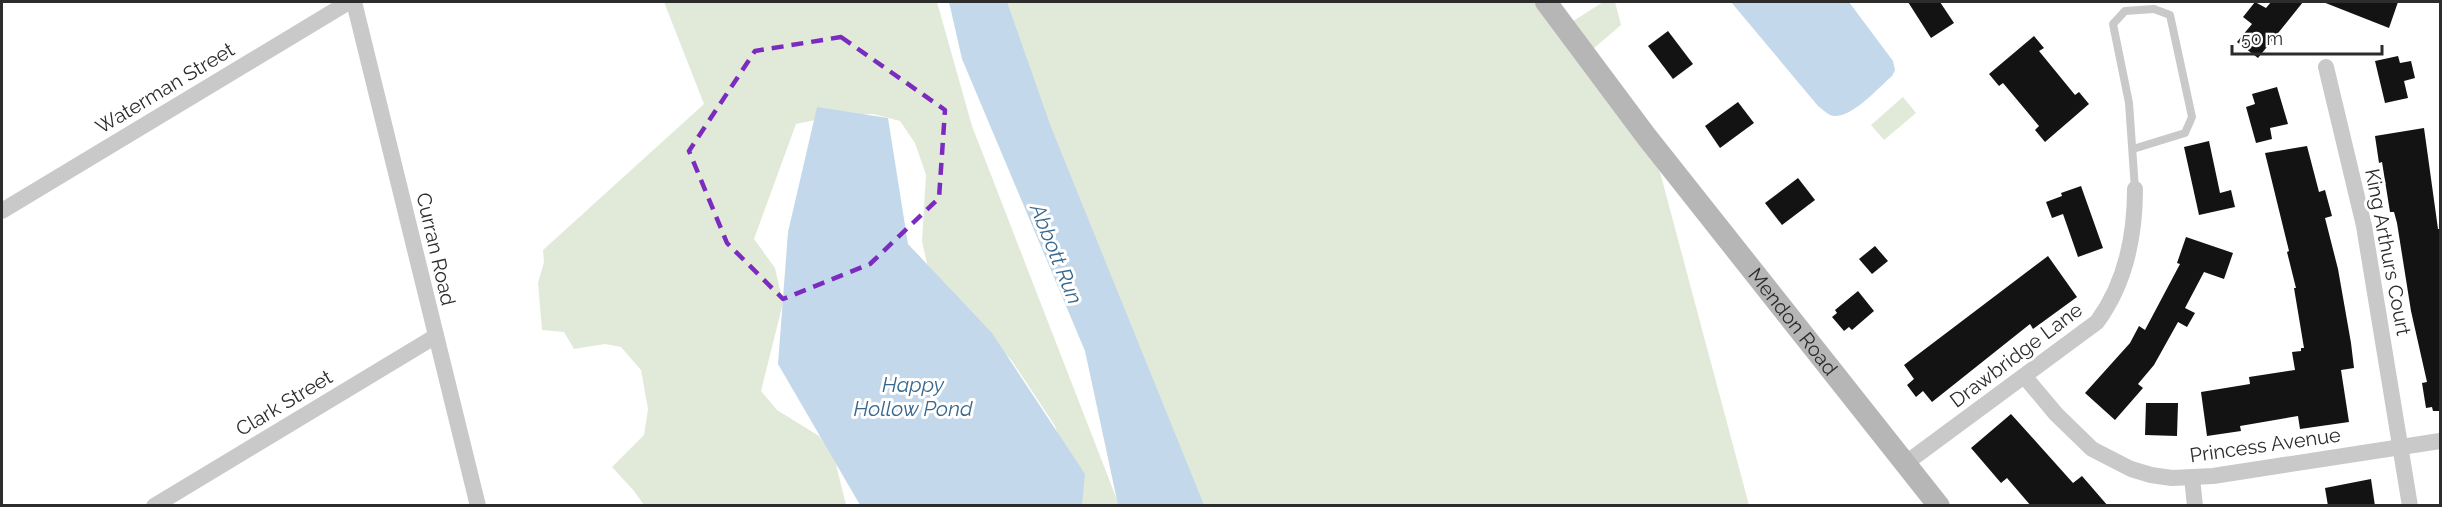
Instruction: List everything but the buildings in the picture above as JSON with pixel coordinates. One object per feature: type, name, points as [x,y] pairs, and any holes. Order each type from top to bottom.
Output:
[{"type":"street","name":"Waterman Street","points":[[2,211],[349,2]]},
{"type":"street","name":"Curran Road","points":[[354,2],[478,506]]},
{"type":"street","name":"Mendon Road","points":[[1546,2],[1646,136],[1938,506]]},
{"type":"street","name":"King Arthurs Court","points":[[2326,67],[2364,226],[2410,506]]},
{"type":"street","name":"Drawbridge Lane","points":[[1906,463],[2097,322],[2108,308],[2121,277],[2131,240],[2135,189]]},
{"type":"street","name":"Clark Street","points":[[154,506],[436,336]]},
{"type":"street","name":"Princess Avenue","points":[[2025,377],[2056,414],[2092,449],[2111,460],[2151,475],[2192,478],[2440,441]]},
{"type":"street","points":[[2192,478],[2195,506]]},
{"type":"lane","points":[[2133,149],[2186,133],[2192,117],[2170,15],[2154,9],[2125,11],[2112,24],[2129,103],[2135,189]]},
{"type":"highlighted area","points":[[841,37],[945,110],[939,198],[870,264],[783,299],[727,243],[689,151],[755,51]]},
{"type":"green space","points":[[664,2],[937,2],[972,126],[1119,505],[1080,505],[1055,426],[1012,361],[927,264],[922,241],[926,175],[915,143],[900,121],[873,114],[840,115],[796,124],[754,239],[775,268],[783,303],[761,391],[777,410],[819,436],[834,456],[846,505],[644,505],[612,467],[644,435],[648,409],[641,370],[621,347],[605,344],[574,349],[564,332],[542,330],[538,283],[544,262],[543,250],[704,104]]},
{"type":"green space","points":[[997,2],[1542,2],[1567,25],[1603,2],[1615,2],[1621,25],[1586,55],[1653,146],[1749,505],[1186,505]]},
{"type":"green space","points":[[1903,97],[1916,113],[1884,140],[1871,125]]},
{"type":"water","name":"Abbott Run","points":[[949,2],[1007,2],[1051,127],[1204,505],[1118,505],[1085,351],[962,59]]},
{"type":"water","points":[[1731,2],[1849,2],[1893,61],[1895,70],[1892,76],[1854,109],[1838,116],[1830,115],[1818,106]]},
{"type":"water","name":"Happy Hollow Pond","points":[[817,107],[888,118],[908,244],[992,333],[1085,474],[1082,505],[860,505],[778,364],[788,232]]}]
